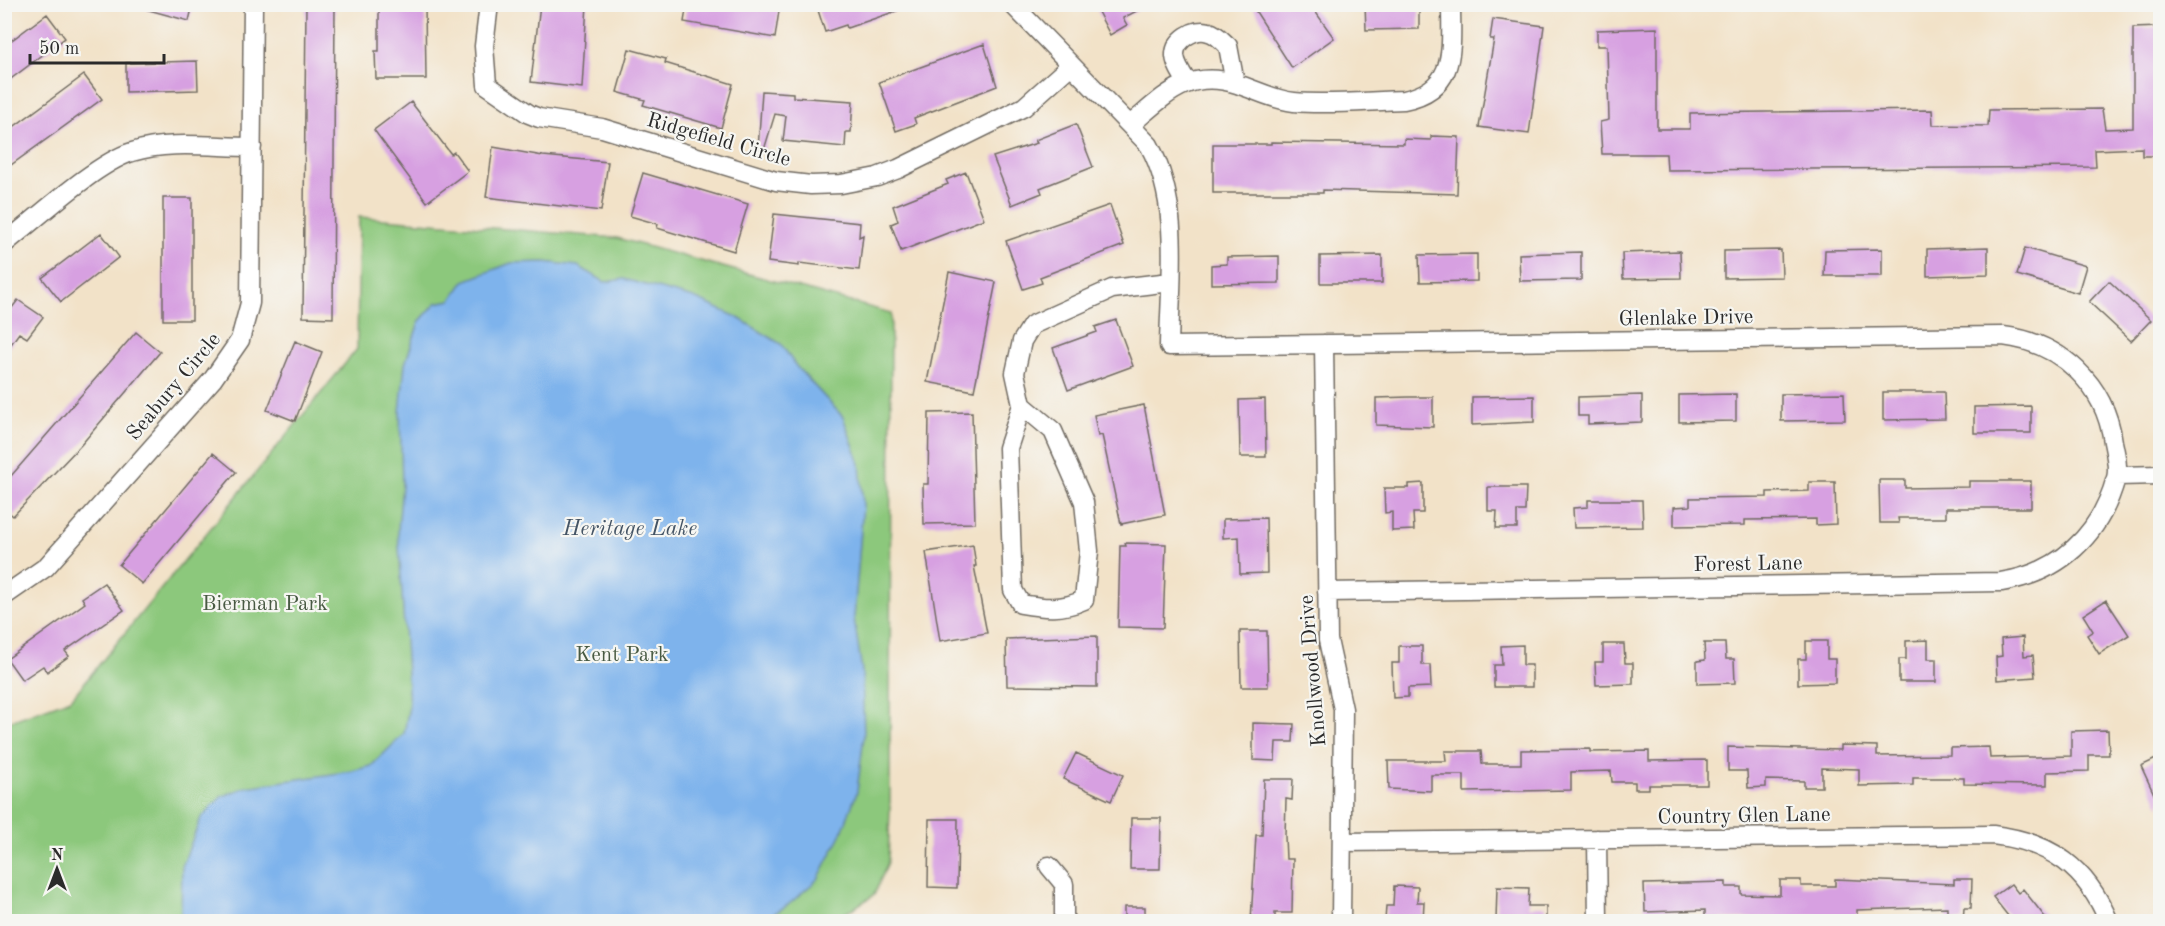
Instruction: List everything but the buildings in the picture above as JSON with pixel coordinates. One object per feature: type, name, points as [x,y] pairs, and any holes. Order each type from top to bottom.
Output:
[{"type":"street","name":"Seabury Circle","points":[[4,596],[46,567],[213,379],[240,340],[250,303],[253,4]]},
{"type":"street","name":"Ridgefield Circle","points":[[489,4],[484,46],[488,85],[529,114],[602,128],[792,184],[841,184],[877,177],[898,169],[1024,108],[1071,65]]},
{"type":"street","points":[[1012,4],[1149,145],[1167,190],[1170,214],[1170,282],[1112,289],[1032,325],[1022,340],[1016,362],[1015,373],[1022,405],[1008,448],[1013,590],[1021,604],[1049,609],[1070,607],[1084,600],[1089,551],[1084,502],[1053,431],[1022,405]]},
{"type":"street","points":[[1130,125],[1169,92],[1187,82],[1204,77],[1235,83],[1277,99],[1296,102],[1417,98],[1435,88],[1451,58],[1451,4]]},
{"type":"street","points":[[1187,82],[1177,62],[1177,46],[1185,36],[1196,31],[1207,30],[1228,46],[1235,83]]},
{"type":"street","points":[[4,244],[84,181],[132,152],[157,147],[252,147]]},
{"type":"street","name":"Glenlake Drive","points":[[1170,282],[1169,346],[2020,338],[2054,351],[2077,367],[2093,387],[2104,406],[2111,427],[2117,476]]},
{"type":"street","name":"Knollwood Drive","points":[[1324,344],[1328,640],[1343,709],[1341,921]]},
{"type":"street","points":[[2117,476],[2160,475]]},
{"type":"street","name":"Forest Lane","points":[[1327,592],[2001,582],[2033,576],[2069,555],[2090,532],[2117,476]]},
{"type":"street","name":"Country Glen Lane","points":[[1342,842],[1993,835],[2010,837],[2044,849],[2080,871],[2109,921]]},
{"type":"street","points":[[1597,839],[1598,921]]},
{"type":"street","points":[[1049,866],[1064,884],[1064,921]]},
{"type":"green space","name":"Heritage Lake","points":[[359,217],[617,238],[891,313],[890,811],[888,862],[874,895],[832,922],[5,922],[5,723],[71,699],[357,349]]},
{"type":"water","name":"Heritage Lake","points":[[545,262],[578,266],[605,282],[624,279],[694,298],[735,316],[781,344],[796,366],[843,417],[860,464],[863,505],[854,618],[862,671],[864,736],[857,792],[841,835],[818,879],[788,905],[762,921],[181,921],[182,866],[201,818],[221,797],[246,787],[371,766],[404,734],[409,706],[398,530],[402,485],[400,412],[405,364],[419,322],[436,303],[451,300],[464,281],[511,263]]},
{"type":"park label","name":"Bierman Park","points":[[265,603]]},
{"type":"park label","name":"Kent Park","points":[[622,654]]}]
